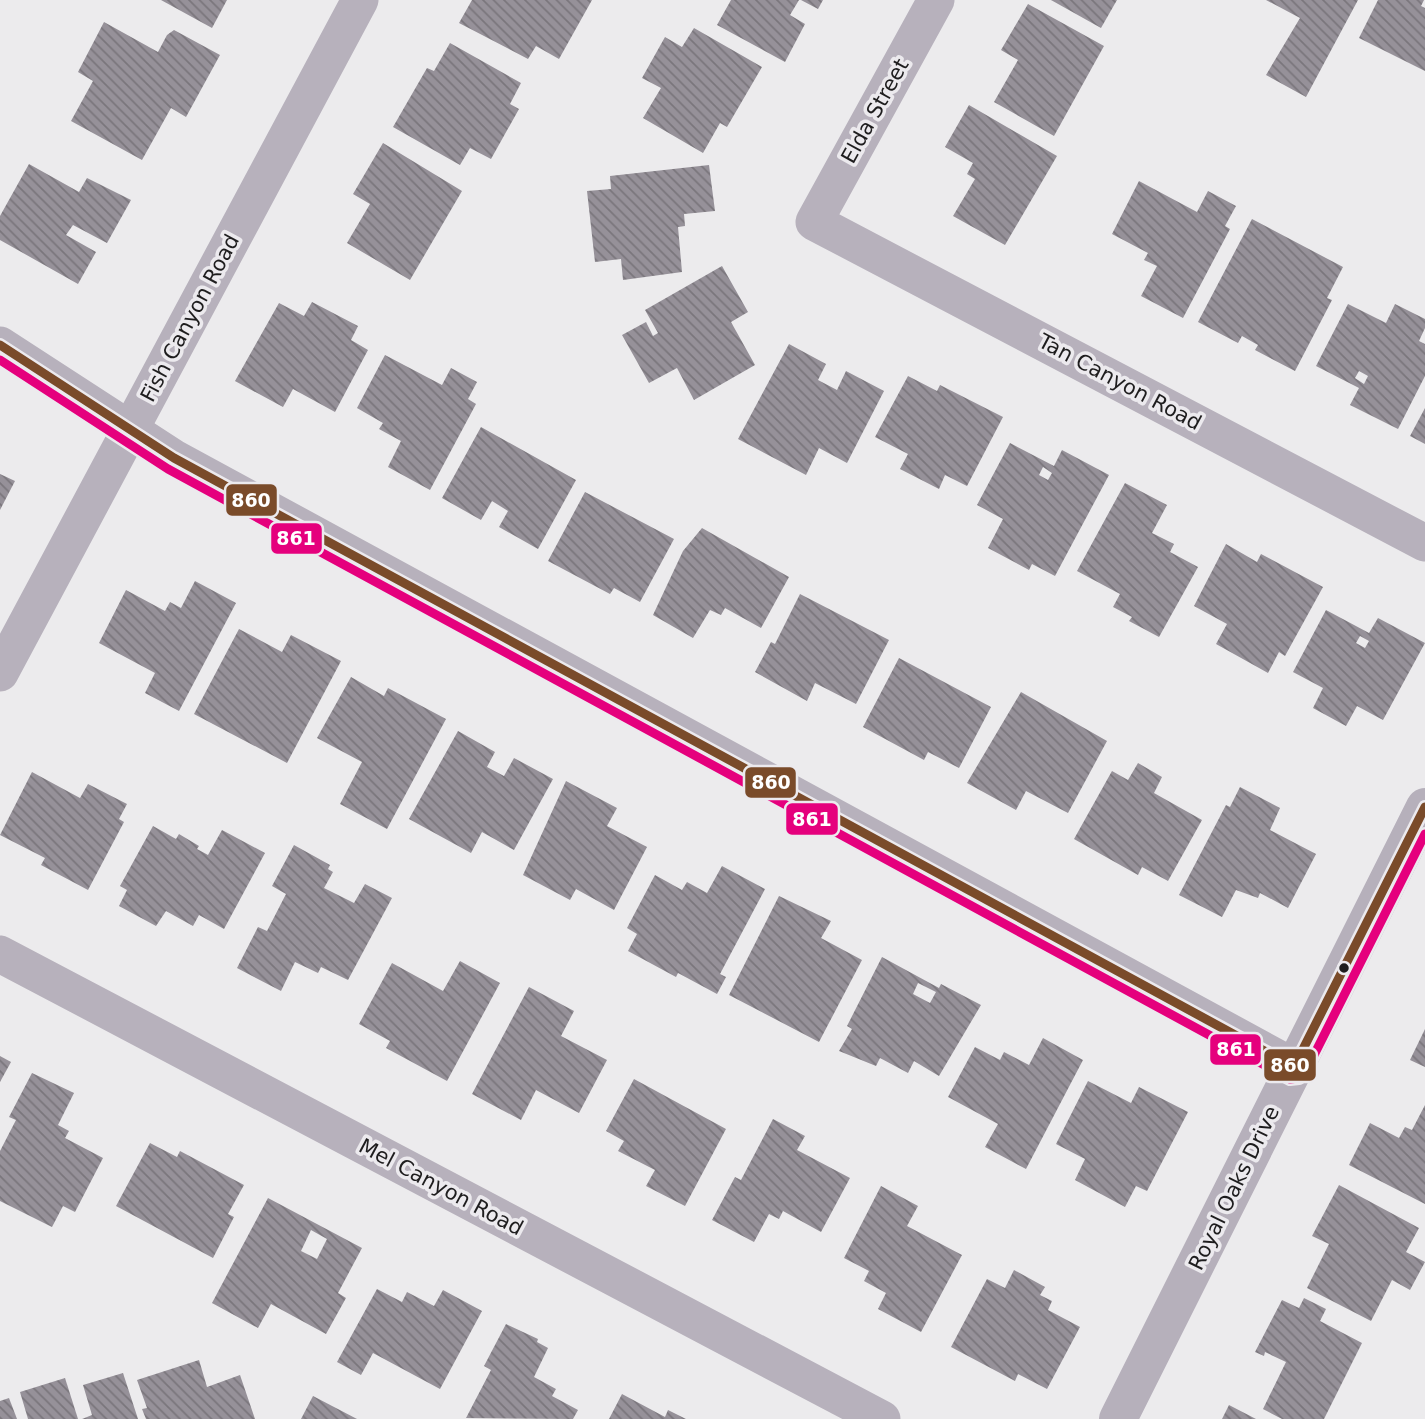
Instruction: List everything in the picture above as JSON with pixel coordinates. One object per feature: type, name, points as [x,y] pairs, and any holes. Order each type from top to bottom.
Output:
[{"type":"street","name":"Fish Canyon Road","points":[[0,673],[360,0]]},
{"type":"street","name":"Elda Street","points":[[814,222],[936,0]]},
{"type":"street","name":"Tan Canyon Road","points":[[814,222],[1425,543]]},
{"type":"street","points":[[0,345],[174,458],[1294,1067]]},
{"type":"street","name":"Royal Oaks Drive","points":[[1118,1419],[1425,807]]},
{"type":"street","name":"Mel Canyon Road","points":[[0,954],[882,1419]]},
{"type":"building","points":[[161,0],[227,0],[212,28]]},
{"type":"building","points":[[472,0],[592,0],[559,59],[536,46],[528,59],[459,23]]},
{"type":"building","points":[[731,0],[799,0],[790,15],[805,24],[785,62],[717,25]]},
{"type":"building","points":[[801,0],[823,0],[818,9]]},
{"type":"building","points":[[1051,0],[1117,0],[1101,28]]},
{"type":"building","points":[[1266,0],[1358,0],[1306,97],[1266,75],[1300,18]]},
{"type":"building","points":[[1378,0],[1424,0],[1421,6],[1425,8],[1425,71],[1359,38]]},
{"type":"building","points":[[1028,4],[1104,46],[1054,136],[994,102],[1018,60],[1001,50]]},
{"type":"building","points":[[104,22],[158,52],[167,35],[174,30],[220,55],[186,117],[171,108],[142,160],[71,121],[93,81],[78,72]]},
{"type":"building","points":[[694,28],[762,67],[727,127],[720,123],[703,153],[643,118],[661,88],[642,78],[665,37],[682,47]]},
{"type":"building","points":[[450,43],[521,83],[510,104],[519,109],[491,159],[470,148],[460,165],[393,127],[427,68],[434,71]]},
{"type":"building","points":[[969,105],[1057,156],[1005,245],[953,216],[975,179],[967,174],[973,163],[945,147]]},
{"type":"building","points":[[383,143],[462,191],[410,280],[347,243],[370,204],[353,194]]},
{"type":"building","points":[[29,164],[79,192],[87,178],[131,200],[107,243],[73,225],[66,235],[96,252],[78,284],[0,240],[0,216]]},
{"type":"building","points":[[709,165],[715,211],[684,214],[685,226],[678,227],[682,272],[623,280],[621,259],[595,262],[587,191],[611,189],[610,176]]},
{"type":"building","points":[[1139,181],[1197,212],[1208,191],[1236,206],[1225,226],[1230,229],[1183,318],[1141,296],[1157,266],[1144,260],[1148,253],[1112,234]]},
{"type":"building","points":[[1252,219],[1343,267],[1327,298],[1332,300],[1295,371],[1255,350],[1258,345],[1242,336],[1238,343],[1198,322]]},
{"type":"building","points":[[722,266],[748,312],[731,322],[755,365],[694,400],[677,368],[649,383],[622,335],[646,322],[653,336],[658,333],[645,310]]},
{"type":"building","points":[[312,302],[358,326],[351,340],[368,350],[335,412],[293,389],[283,407],[235,381],[279,303],[304,316]]},
{"type":"building","points":[[1348,304],[1386,323],[1395,304],[1425,319],[1425,328],[1419,341],[1425,344],[1425,376],[1398,429],[1350,405],[1359,388],[1316,366]],"holes":[[[1359,371],[1368,376],[1364,384],[1355,378]]]},
{"type":"building","points":[[789,344],[826,364],[818,380],[837,390],[846,371],[884,391],[847,463],[819,448],[806,475],[738,439]]},
{"type":"building","points":[[385,355],[442,385],[451,368],[477,382],[468,399],[476,404],[430,490],[388,467],[401,441],[379,429],[383,423],[357,408]]},
{"type":"building","points":[[908,376],[937,391],[940,385],[1003,417],[967,486],[945,475],[939,489],[900,469],[908,454],[875,437]]},
{"type":"building","points":[[1425,408],[1425,444],[1410,436]]},
{"type":"building","points":[[481,427],[576,480],[538,549],[499,527],[508,511],[492,501],[481,520],[442,498]]},
{"type":"building","points":[[1010,443],[1054,466],[1062,450],[1109,475],[1055,576],[1032,564],[1029,570],[988,548],[1003,519],[977,505]],"holes":[[[1043,467],[1052,473],[1048,480],[1039,475]]]},
{"type":"building","points":[[0,474],[15,481],[0,510]]},
{"type":"building","points":[[1125,483],[1167,505],[1152,533],[1174,544],[1170,552],[1198,567],[1159,637],[1129,621],[1132,617],[1113,607],[1120,594],[1077,571]]},
{"type":"building","points":[[585,492],[674,539],[640,602],[614,588],[610,594],[548,561]]},
{"type":"building","points":[[702,528],[789,577],[761,628],[725,608],[721,615],[710,610],[693,638],[653,615],[683,551]]},
{"type":"building","points":[[1226,544],[1257,562],[1261,554],[1323,587],[1285,656],[1279,652],[1268,673],[1216,644],[1227,624],[1194,606]]},
{"type":"building","points":[[195,581],[236,603],[179,711],[145,693],[155,673],[99,643],[126,590],[165,611],[170,602],[181,608]]},
{"type":"building","points":[[800,594],[889,640],[856,704],[815,683],[807,701],[755,672],[771,642],[775,644]]},
{"type":"building","points":[[1326,610],[1369,633],[1378,618],[1425,643],[1383,720],[1357,706],[1346,726],[1313,708],[1323,688],[1293,672]],"holes":[[[1360,636],[1369,641],[1365,648],[1356,643]]]},
{"type":"building","points":[[239,629],[282,652],[291,635],[341,661],[287,763],[194,714]]},
{"type":"building","points":[[899,658],[991,707],[959,768],[928,752],[924,760],[863,727]]},
{"type":"building","points":[[351,677],[384,696],[388,688],[446,719],[387,829],[340,804],[362,762],[317,738]]},
{"type":"building","points":[[1021,692],[1107,741],[1068,813],[1026,791],[1016,810],[967,783]]},
{"type":"building","points":[[458,731],[495,752],[487,767],[504,776],[514,758],[553,779],[514,850],[482,832],[471,853],[409,819]]},
{"type":"building","points":[[1138,763],[1162,777],[1154,793],[1202,820],[1168,881],[1142,867],[1138,875],[1074,839],[1112,771],[1128,780]]},
{"type":"building","points":[[32,772],[80,798],[88,784],[127,804],[119,819],[124,822],[88,890],[41,865],[45,858],[0,835]]},
{"type":"building","points":[[566,781],[617,808],[607,826],[647,847],[614,910],[576,889],[570,900],[523,875]]},
{"type":"building","points":[[1240,787],[1280,808],[1270,830],[1316,854],[1288,908],[1260,893],[1258,898],[1236,890],[1222,917],[1179,895],[1226,805],[1230,807]]},
{"type":"building","points":[[153,826],[176,839],[179,834],[208,855],[222,830],[265,853],[224,929],[199,915],[193,926],[166,911],[156,926],[119,906],[127,890],[120,886]]},
{"type":"building","points":[[294,845],[330,865],[328,869],[333,872],[324,888],[354,903],[365,884],[392,898],[348,980],[321,967],[318,973],[295,962],[281,991],[237,968],[258,927],[267,931],[286,894],[272,886]]},
{"type":"building","points":[[722,866],[765,889],[720,974],[726,977],[717,994],[678,973],[676,977],[628,951],[637,934],[627,928],[655,875],[682,890],[687,882],[707,893]]},
{"type":"building","points":[[779,896],[831,921],[821,938],[862,960],[819,1042],[729,995]]},
{"type":"building","points":[[882,957],[939,988],[941,984],[981,1005],[939,1076],[914,1061],[908,1073],[880,1058],[876,1066],[839,1051],[852,1029],[847,1026]],"holes":[[[918,983],[936,992],[930,1003],[913,994]]]},
{"type":"building","points":[[460,961],[500,983],[447,1081],[386,1048],[390,1041],[359,1024],[392,963],[443,991]]},
{"type":"building","points":[[529,987],[574,1011],[561,1036],[607,1060],[579,1113],[536,1090],[521,1120],[472,1094]]},
{"type":"building","points":[[1425,1029],[1425,1067],[1410,1060]]},
{"type":"building","points":[[1043,1038],[1083,1060],[1026,1169],[985,1147],[998,1124],[948,1097],[975,1047],[1000,1060],[1004,1052],[1029,1065]]},
{"type":"building","points":[[0,1056],[11,1062],[0,1082]]},
{"type":"building","points":[[32,1073],[74,1093],[58,1125],[69,1131],[65,1138],[103,1158],[75,1212],[63,1206],[52,1227],[0,1201],[0,1151],[16,1120],[9,1117]]},
{"type":"building","points":[[634,1079],[726,1129],[685,1206],[646,1186],[655,1170],[618,1151],[624,1141],[606,1131]]},
{"type":"building","points":[[1088,1081],[1131,1103],[1139,1087],[1188,1112],[1147,1191],[1136,1186],[1125,1207],[1075,1180],[1085,1159],[1056,1144]]},
{"type":"building","points":[[1425,1105],[1425,1204],[1349,1165],[1370,1123],[1399,1138],[1405,1127],[1412,1130]]},
{"type":"building","points":[[773,1119],[805,1136],[797,1150],[850,1178],[821,1232],[783,1211],[779,1219],[769,1214],[754,1242],[712,1220],[735,1177],[741,1180]]},
{"type":"building","points":[[150,1143],[177,1157],[180,1151],[244,1185],[228,1214],[234,1217],[213,1258],[116,1206]]},
{"type":"building","points":[[1339,1185],[1419,1228],[1406,1252],[1425,1262],[1410,1290],[1392,1280],[1371,1321],[1307,1288],[1329,1244],[1312,1236]]},
{"type":"building","points":[[881,1186],[918,1206],[907,1226],[962,1255],[921,1332],[878,1309],[886,1293],[864,1281],[869,1271],[844,1258]]},
{"type":"building","points":[[268,1198],[362,1248],[338,1293],[346,1298],[326,1334],[271,1304],[258,1328],[212,1303]],"holes":[[[311,1230],[327,1239],[317,1259],[301,1251]]]},
{"type":"building","points":[[1014,1270],[1045,1287],[1040,1295],[1052,1301],[1048,1310],[1080,1327],[1047,1389],[1018,1374],[1015,1381],[951,1347],[987,1279],[1005,1288]]},
{"type":"building","points":[[377,1289],[402,1302],[407,1292],[434,1306],[443,1290],[482,1311],[440,1389],[373,1353],[361,1375],[337,1362]]},
{"type":"building","points":[[1304,1298],[1326,1309],[1320,1321],[1362,1343],[1324,1419],[1282,1419],[1263,1409],[1286,1362],[1265,1352],[1264,1356],[1255,1352],[1282,1300],[1299,1308]]},
{"type":"building","points":[[506,1324],[538,1339],[537,1342],[548,1348],[534,1377],[556,1389],[552,1396],[578,1410],[573,1419],[466,1418],[491,1370],[484,1366]]},
{"type":"building","points":[[199,1360],[207,1387],[240,1375],[255,1419],[146,1419],[142,1409],[147,1408],[137,1380]]},
{"type":"building","points":[[123,1373],[138,1419],[82,1419],[92,1415],[83,1385]]},
{"type":"building","points":[[65,1378],[78,1419],[28,1419],[20,1392]]},
{"type":"building","points":[[622,1394],[665,1417],[668,1410],[686,1419],[609,1419]]},
{"type":"building","points":[[313,1396],[357,1419],[301,1419]]},
{"type":"building","points":[[9,1398],[17,1419],[0,1419],[0,1401]]},
{"type":"building","points":[[1229,1405],[1256,1419],[1222,1419]]},
{"type":"transit line","name":"860","points":[[0,345],[174,458],[1294,1067],[1425,807]]},
{"type":"transit line","name":"861","points":[[0,360],[168,469],[1290,1079],[1299,1078],[1305,1073],[1425,834]]}]
